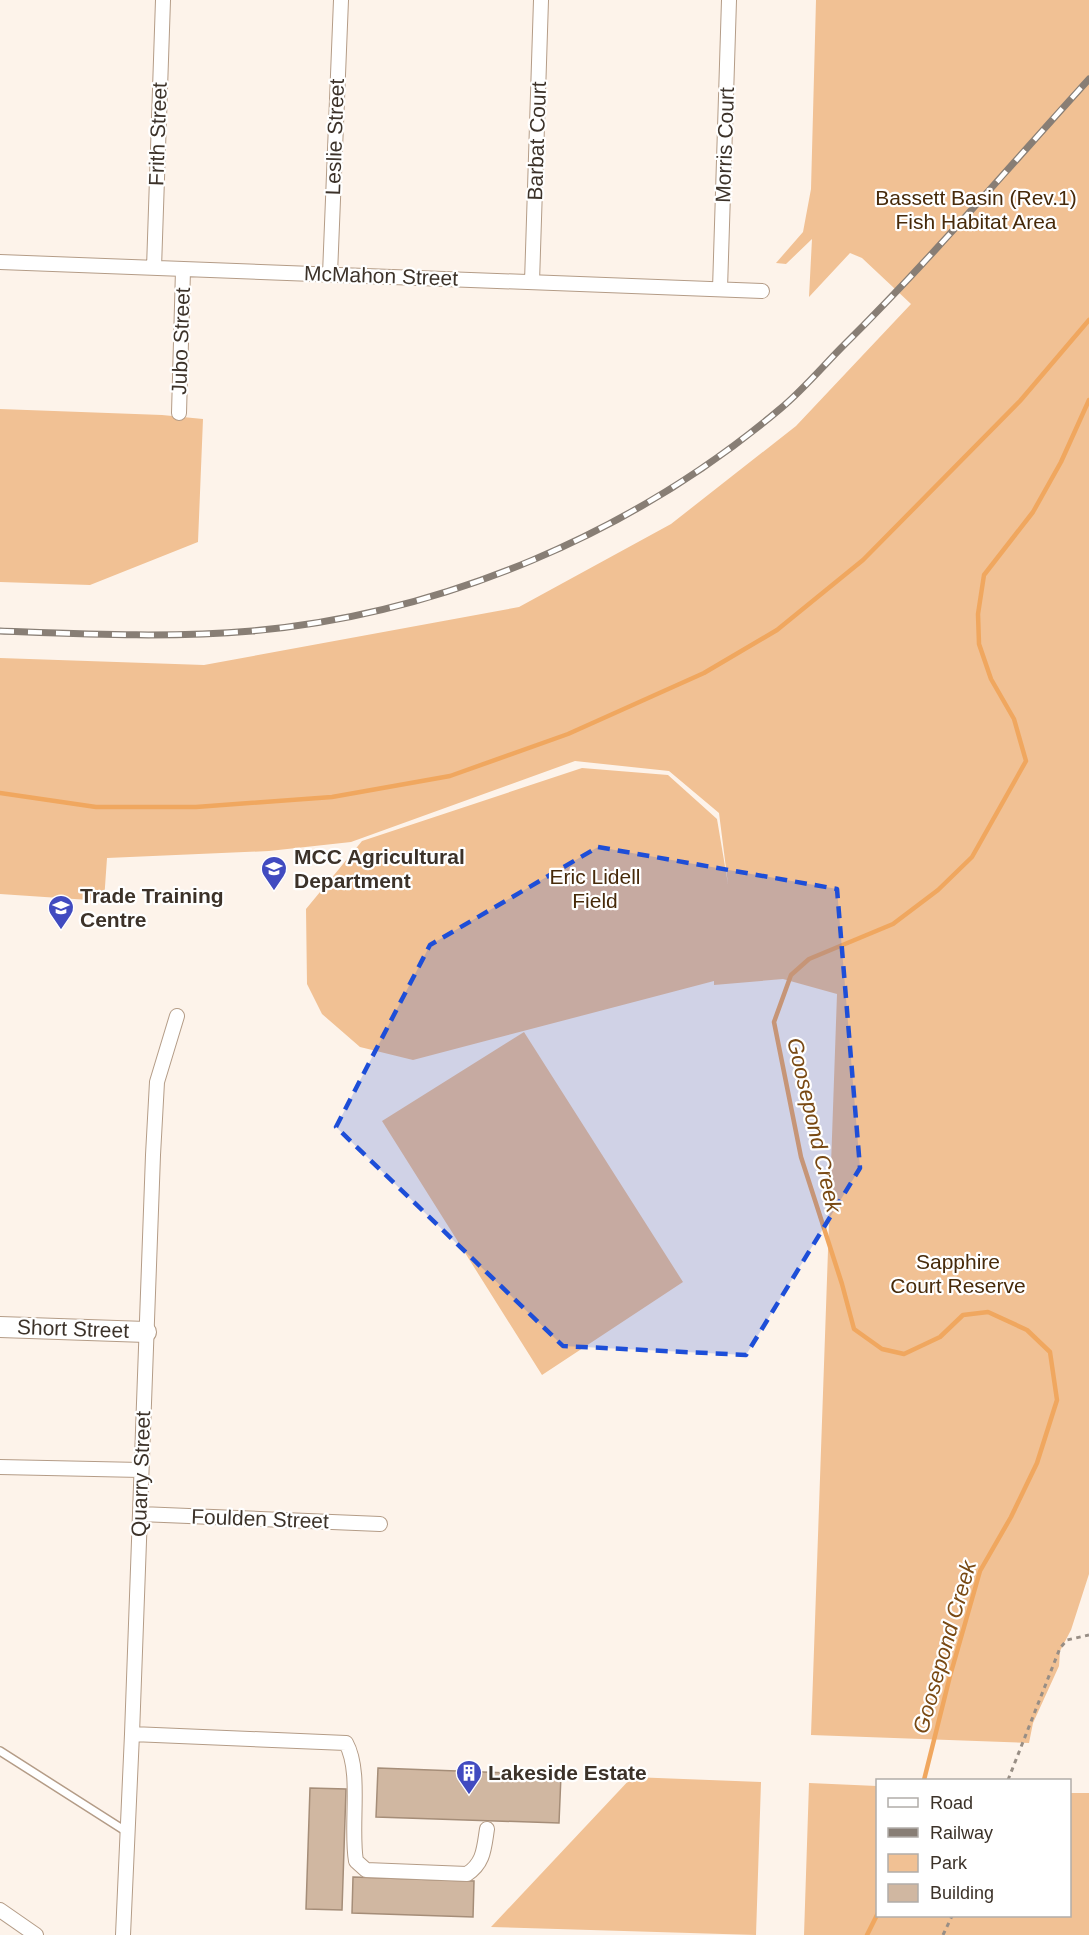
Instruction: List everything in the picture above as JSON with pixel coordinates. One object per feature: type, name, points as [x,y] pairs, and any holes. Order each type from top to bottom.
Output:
[{"type":"street","name":"Frith Street","points":[[154,268],[163,0]]},
{"type":"street","name":"Leslie Street","points":[[330,274],[341,0]]},
{"type":"street","name":"Barbat Court","points":[[532,282],[541,0]]},
{"type":"street","name":"Morris Court","points":[[720,289],[729,0]]},
{"type":"street","name":"McMahon Street","points":[[0,262],[762,291]]},
{"type":"street","name":"Jubo Street","points":[[179,413],[183,270]]},
{"type":"street","name":"Quarry Street","points":[[123,1935],[157,1082],[177,1016]]},
{"type":"street","name":"Short Street","points":[[0,1327],[146,1332]]},
{"type":"street","points":[[0,1467],[141,1470]]},
{"type":"street","name":"Foulden Street","points":[[140,1514],[380,1524]]},
{"type":"street","points":[[132,1734],[346,1743],[354,1766],[352,1843],[356,1861],[366,1869],[466,1874],[477,1868],[487,1829]]},
{"type":"street","points":[[0,1910],[36,1935]]},
{"type":"lane","points":[[0,1751],[128,1833]]},
{"type":"path","points":[[1008,1779],[1060,1648],[1067,1641],[1089,1635]]},
{"type":"path","points":[[943,1935],[952,1917]]},
{"type":"highlighted area","points":[[598,847],[837,889],[860,1168],[746,1355],[563,1346],[336,1127],[430,945]]},
{"type":"green space","points":[[816,0],[1089,0],[1089,1574],[1071,1630],[1060,1651],[1059,1666],[1033,1723],[1029,1743],[811,1735],[837,994],[783,979],[714,985],[714,981],[413,1060],[360,1047],[322,1014],[307,984],[306,909],[362,841],[582,768],[668,775],[717,819],[728,884],[719,813],[669,771],[575,761],[351,842],[269,851],[107,858],[104,901],[0,894],[0,658],[204,665],[519,607],[671,524],[796,426],[911,304],[862,258],[850,253],[809,297],[812,239],[786,264],[776,263],[803,232],[811,189]]},
{"type":"green space","points":[[0,409],[162,415],[203,419],[198,542],[90,585],[0,582]]},
{"type":"green space","points":[[524,1032],[683,1282],[542,1375],[382,1121]]},
{"type":"green space","points":[[632,1777],[761,1782],[756,1935],[491,1927]]},
{"type":"green space","points":[[809,1783],[876,1786],[876,1917],[1071,1917],[1071,1793],[1089,1793],[1089,1935],[804,1935]]},
{"type":"building","name":"Lakeside Estate","points":[[378,1768],[561,1775],[559,1823],[376,1817]]},
{"type":"building","points":[[310,1788],[346,1789],[342,1910],[306,1909]]},
{"type":"building","points":[[353,1877],[474,1881],[473,1917],[352,1913]]},
{"type":"waterway","points":[[0,793],[96,807],[196,807],[332,797],[450,776],[568,734],[704,673],[777,630],[863,560],[1020,401],[1089,320]]},
{"type":"waterway","name":"Goosepond Creek","points":[[924,1779],[980,1571],[1011,1517],[1037,1463],[1057,1400],[1050,1352],[1027,1330],[988,1312],[963,1315],[940,1337],[904,1354],[882,1349],[854,1329],[801,1157],[774,1022],[791,975],[809,959],[893,924],[938,890],[972,857],[1026,761],[1014,719],[991,679],[979,644],[978,614],[984,575],[1033,512],[1061,462],[1089,400]]},
{"type":"waterway","name":"Goosepond Creek","points":[[867,1935],[876,1917]]},
{"type":"railway","points":[[0,631],[126,635],[189,634],[252,631],[323,622],[394,607],[464,586],[532,560],[599,529],[662,494],[723,453],[788,402],[907,280],[1089,79]]},
{"type":"place","name":"MCC Agricultural Department","points":[[274,892]]},
{"type":"place","name":"Trade Training Centre","points":[[61,931]]},
{"type":"place","name":"Lakeside Estate","points":[[469,1796]]},
{"type":"park label","name":"Bassett Basin (Rev.1) Fish Habitat Area","points":[[976,210]]},
{"type":"park label","name":"Eric Lidell Field","points":[[595,889]]},
{"type":"park label","name":"Sapphire Court Reserve","points":[[958,1274]]}]
